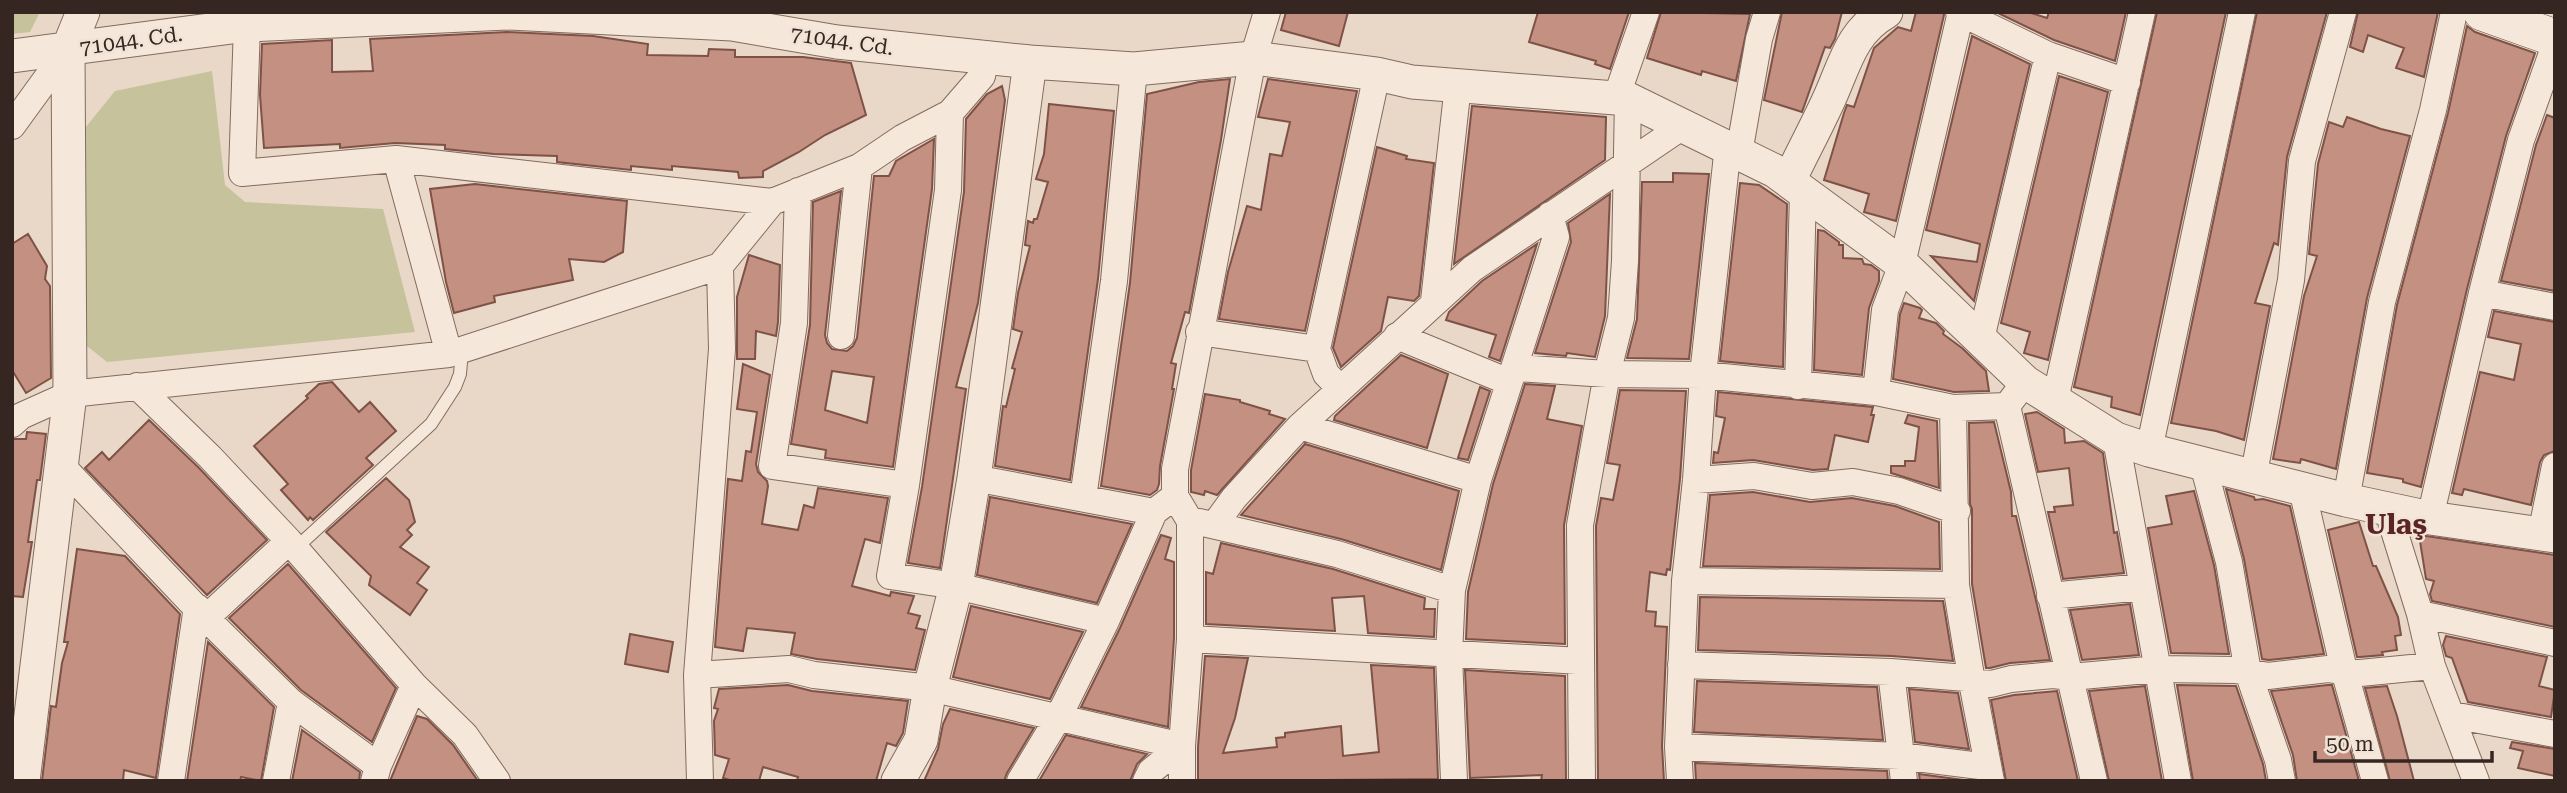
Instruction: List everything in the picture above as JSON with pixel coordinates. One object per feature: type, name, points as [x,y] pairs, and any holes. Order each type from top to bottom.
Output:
[{"type":"main road","points":[[2483,12],[2555,38]]},
{"type":"street","points":[[12,126],[68,49],[83,12]]},
{"type":"street","points":[[1267,12],[1253,58],[1199,332],[1175,469],[1175,496],[1202,523],[1337,554],[1452,590]]},
{"type":"street","points":[[1582,781],[1580,526],[1607,374],[1621,318],[1627,163],[1622,98],[1646,12]]},
{"type":"street","points":[[1680,781],[1678,747],[1685,581],[1696,480],[1703,375],[1733,150],[1767,12]]},
{"type":"street","points":[[1798,386],[1796,187],[1846,54],[1873,19],[1886,12]]},
{"type":"street","points":[[2055,400],[2142,12]]},
{"type":"street","points":[[2149,450],[2242,12]]},
{"type":"street","points":[[2253,478],[2291,280],[2301,161],[2343,12]]},
{"type":"street","points":[[2346,500],[2382,302],[2433,110],[2454,12]]},
{"type":"street","name":"71044. Cd.","points":[[12,56],[249,19],[507,13],[732,18],[837,42],[1030,62],[1134,69],[1253,58],[1377,74],[1412,82],[1622,98]]},
{"type":"street","points":[[1876,392],[1885,310],[1902,264],[1960,13],[2048,55],[2127,82]]},
{"type":"street","points":[[249,19],[242,173],[396,159],[772,202]]},
{"type":"street","points":[[2430,518],[2482,293],[2521,140],[2555,45]]},
{"type":"street","points":[[23,781],[70,394],[68,49]]},
{"type":"street","points":[[1981,339],[2048,55]]},
{"type":"street","points":[[15,414],[70,394],[455,352],[720,266],[772,202],[859,167],[902,138],[950,113],[982,76],[986,58]]},
{"type":"street","points":[[898,781],[921,740],[930,688],[956,586],[974,478],[1030,62]]},
{"type":"street","points":[[1083,498],[1114,281],[1134,69]]},
{"type":"street","points":[[1340,388],[1326,374],[1317,349],[1377,74]]},
{"type":"street","points":[[1434,302],[1458,85]]},
{"type":"street","points":[[1622,98],[1775,171],[1902,264],[1981,339],[2016,394],[2050,596],[2094,781]]},
{"type":"street","points":[[950,113],[948,190],[906,485],[890,576],[956,586],[1107,621]]},
{"type":"street","points":[[1182,781],[1190,639],[1202,523],[1234,498],[1300,426],[1340,388],[1472,269],[1683,126]]},
{"type":"street","points":[[396,159],[455,352]]},
{"type":"street","points":[[841,336],[859,167]]},
{"type":"street","points":[[798,191],[794,323],[772,466],[906,485]]},
{"type":"street","points":[[1454,781],[1450,655],[1452,590],[1478,480],[1556,237],[1550,215]]},
{"type":"street","points":[[700,781],[697,675],[722,349],[720,266]]},
{"type":"street","points":[[2482,293],[2555,307]]},
{"type":"street","points":[[1199,332],[1317,349]]},
{"type":"street","points":[[1397,336],[1512,375],[1703,375],[1876,392],[1953,408],[2016,394],[2055,400],[2116,439],[2149,450],[2253,478],[2430,518],[2548,535],[2555,466]]},
{"type":"street","points":[[137,386],[210,457],[292,545],[414,685],[465,735],[497,781]]},
{"type":"street","points":[[1678,747],[1990,774],[1956,585],[1957,511],[1953,408]]},
{"type":"street","points":[[1300,426],[1478,480]]},
{"type":"street","points":[[2116,439],[2178,781]]},
{"type":"street","points":[[2203,464],[2229,562],[2248,672],[2283,781]]},
{"type":"street","points":[[61,466],[201,613],[291,702],[376,774],[414,685]]},
{"type":"street","points":[[1696,480],[1754,476],[1812,486],[1853,482],[1899,491],[1957,511]]},
{"type":"street","points":[[974,478],[1154,512]]},
{"type":"street","points":[[2302,489],[2344,670],[2375,781]]},
{"type":"street","points":[[1020,781],[1058,718],[1107,621],[1154,512],[1175,496]]},
{"type":"street","points":[[2387,508],[2420,614],[2432,666],[2452,715],[2466,773]]},
{"type":"street","points":[[171,781],[201,613],[292,545]]},
{"type":"street","points":[[1685,581],[1956,585]]},
{"type":"street","points":[[2050,596],[2142,587]]},
{"type":"street","points":[[2420,614],[2555,643]]},
{"type":"street","points":[[1190,639],[1581,661]]},
{"type":"street","points":[[1681,665],[1891,672],[1966,678],[1972,682],[1991,684],[2053,675],[2071,677],[2158,669],[2248,672],[2268,676],[2328,669],[2360,673],[2432,666]]},
{"type":"street","points":[[697,675],[789,669],[814,675],[930,688],[1182,746]]},
{"type":"street","points":[[1891,672],[1902,768]]},
{"type":"street","points":[[275,781],[291,702]]},
{"type":"street","points":[[2452,715],[2555,734]]},
{"type":"street","points":[[1146,781],[1151,771],[1182,746]]},
{"type":"lane","points":[[292,545],[431,424],[458,381],[460,374],[455,352]]},
{"type":"shaded area","points":[[12,12],[40,12],[30,32],[12,34]]},
{"type":"shaded area","points":[[212,71],[225,185],[245,202],[383,209],[415,332],[107,362],[82,342],[85,128],[115,91]]},
{"type":"building","points":[[1286,12],[1348,12],[1339,46],[1281,30]]},
{"type":"building","points":[[1538,12],[1629,12],[1610,69],[1595,64],[1596,61],[1529,42]]},
{"type":"building","points":[[1661,12],[1750,14],[1736,81],[1702,71],[1701,75],[1647,58]]},
{"type":"building","points":[[1782,12],[1842,12],[1835,39],[1830,48],[1825,47],[1802,112],[1764,100]]},
{"type":"building","points":[[1916,12],[1943,12],[1944,15],[1896,221],[1864,212],[1869,194],[1824,180],[1847,105],[1854,107],[1874,48],[1898,27],[1911,31]]},
{"type":"building","points":[[1996,12],[2028,12],[2047,18],[2049,12],[2126,12],[2115,61],[2054,40]]},
{"type":"building","points":[[2157,12],[2226,12],[2140,415],[2111,407],[2112,397],[2074,387]]},
{"type":"building","points":[[2257,12],[2327,12],[2287,157],[2278,245],[2274,243],[2255,303],[2270,306],[2244,440],[2216,431],[2171,423]]},
{"type":"building","points":[[2358,12],[2438,12],[2424,77],[2396,68],[2404,48],[2368,35],[2363,52],[2350,47]]},
{"type":"building","points":[[2467,26],[2475,32],[2535,53],[2506,136],[2421,487],[2403,482],[2403,479],[2367,473],[2397,305],[2448,113]]},
{"type":"building","points":[[507,32],[593,36],[648,44],[647,55],[708,56],[709,49],[735,50],[735,57],[803,57],[851,63],[866,115],[763,171],[763,177],[739,178],[738,172],[672,166],[672,170],[631,166],[631,170],[557,162],[557,156],[494,154],[445,149],[445,145],[395,143],[340,148],[340,144],[264,148],[260,95],[262,44],[332,40],[332,72],[373,71],[370,39]]},
{"type":"building","points":[[1972,36],[2030,64],[1974,301],[1931,256],[1977,262],[1980,244],[1926,230]]},
{"type":"building","points":[[2059,76],[2108,92],[2048,360],[2024,353],[2030,332],[2001,323]]},
{"type":"building","points":[[1230,79],[1189,313],[1185,312],[1171,363],[1176,364],[1174,389],[1159,484],[1157,490],[1150,495],[1101,486],[1130,283],[1147,94],[1199,82]]},
{"type":"building","points":[[1268,79],[1357,91],[1305,331],[1219,319],[1228,272],[1247,206],[1261,210],[1270,154],[1282,156],[1290,122],[1258,117]]},
{"type":"building","points":[[1002,86],[1005,100],[978,303],[956,387],[966,389],[940,568],[908,563],[922,487],[964,192],[966,119],[987,94]]},
{"type":"building","points":[[1049,104],[1114,111],[1098,279],[1070,480],[995,466],[1003,406],[1006,407],[1015,369],[1012,368],[1022,332],[1013,329],[1018,293],[1030,246],[1025,245],[1028,221],[1033,223],[1034,219],[1037,219],[1048,182],[1036,179],[1044,154]]},
{"type":"building","points":[[1472,106],[1606,117],[1605,160],[1454,264]]},
{"type":"building","points":[[2547,115],[2555,118],[2555,291],[2501,281],[2536,145]]},
{"type":"building","points":[[2347,117],[2410,136],[2367,298],[2336,469],[2301,459],[2300,463],[2273,459],[2304,296],[2317,256],[2309,254],[2318,164],[2329,122],[2343,127]]},
{"type":"building","points":[[934,139],[932,189],[893,467],[825,458],[826,450],[791,444],[810,325],[813,202],[841,191],[825,335],[832,349],[847,351],[857,338],[874,176],[889,176],[896,161]],"holes":[[[832,371],[874,377],[867,423],[825,410]]]},
{"type":"building","points":[[1377,147],[1407,156],[1406,159],[1434,163],[1419,296],[1414,301],[1388,297],[1381,331],[1341,367],[1333,348]]},
{"type":"building","points":[[1673,173],[1709,174],[1689,359],[1627,358],[1637,319],[1642,182],[1673,182]]},
{"type":"building","points":[[1740,183],[1759,185],[1787,204],[1783,367],[1720,361]]},
{"type":"building","points":[[475,184],[627,201],[623,252],[604,262],[569,259],[573,280],[494,296],[495,302],[454,313],[430,189]]},
{"type":"building","points":[[1610,194],[1605,316],[1595,357],[1567,353],[1566,356],[1535,353],[1571,242],[1568,223]]},
{"type":"building","points":[[1818,230],[1824,231],[1839,242],[1839,245],[1843,245],[1843,258],[1862,259],[1864,264],[1879,271],[1879,281],[1869,308],[1862,375],[1814,370]]},
{"type":"building","points":[[28,234],[47,266],[45,279],[50,286],[51,378],[26,393],[12,370],[12,244]]},
{"type":"building","points":[[1537,244],[1500,361],[1489,357],[1496,335],[1446,320],[1449,312],[1482,281]]},
{"type":"building","points":[[749,255],[780,265],[778,322],[776,336],[756,331],[755,359],[737,359],[737,297]]},
{"type":"building","points":[[1904,303],[1920,308],[1922,310],[1919,318],[1936,323],[1944,331],[1943,334],[1986,371],[1989,391],[1954,392],[1893,379],[1900,314]]},
{"type":"building","points":[[2494,311],[2555,322],[2555,451],[2544,455],[2540,462],[2531,505],[2464,489],[2462,495],[2452,493],[2480,372],[2514,380],[2521,344],[2488,337]]},
{"type":"building","points":[[1401,355],[1448,374],[1427,448],[1334,420],[1335,416]]},
{"type":"building","points":[[743,364],[770,375],[756,464],[768,486],[762,524],[798,530],[804,505],[814,508],[818,488],[888,498],[880,543],[865,539],[852,586],[890,596],[891,592],[914,596],[908,613],[920,616],[916,628],[925,630],[915,670],[791,654],[795,633],[747,628],[743,651],[715,647],[728,479],[742,481],[746,451],[751,452],[757,412],[737,409]]},
{"type":"building","points":[[332,382],[359,412],[370,402],[396,431],[366,458],[373,465],[313,520],[310,517],[308,520],[281,490],[288,484],[254,446],[308,398],[306,396],[319,384]]},
{"type":"building","points":[[1525,384],[1555,386],[1547,419],[1582,426],[1564,525],[1565,644],[1466,639],[1468,592],[1493,484]]},
{"type":"building","points":[[1480,387],[1490,391],[1468,460],[1458,458]]},
{"type":"building","points":[[1620,390],[1686,391],[1670,570],[1667,569],[1666,575],[1650,572],[1646,611],[1656,612],[1655,626],[1667,627],[1662,746],[1664,781],[1598,780],[1596,526],[1601,498],[1613,500],[1620,465],[1607,463]]},
{"type":"building","points":[[1718,392],[1873,407],[1871,415],[1874,415],[1868,442],[1835,435],[1828,469],[1813,470],[1753,460],[1713,463],[1714,452],[1718,453],[1725,418],[1716,416]]},
{"type":"building","points":[[1205,394],[1240,400],[1285,419],[1217,495],[1205,491],[1204,495],[1191,492],[1191,470]]},
{"type":"building","points":[[2037,412],[2064,429],[2065,443],[2084,441],[2103,453],[2114,533],[2117,532],[2124,573],[2063,579],[2048,512],[2055,512],[2054,507],[2073,505],[2069,468],[2038,472],[2025,414]]},
{"type":"building","points":[[1908,415],[1937,421],[1939,488],[1891,473],[1891,466],[1905,466],[1905,461],[1915,461],[1919,427],[1905,423]]},
{"type":"building","points":[[149,420],[267,540],[207,595],[85,468],[102,452],[109,460]]},
{"type":"building","points":[[1994,422],[2011,492],[2012,516],[2016,516],[2050,660],[1986,668],[1972,584],[1969,423]]},
{"type":"building","points":[[27,432],[46,434],[28,542],[32,542],[23,597],[12,596],[12,439],[26,439]]},
{"type":"building","points":[[1305,444],[1459,491],[1441,570],[1341,539],[1241,515]]},
{"type":"building","points":[[386,478],[409,500],[415,522],[407,530],[412,535],[400,547],[429,567],[417,583],[427,590],[410,615],[369,585],[371,576],[326,532]]},
{"type":"building","points":[[2226,489],[2254,497],[2255,500],[2263,499],[2290,506],[2324,654],[2262,659],[2244,559]]},
{"type":"building","points":[[2194,491],[2214,565],[2229,654],[2171,653],[2148,528],[2172,524],[2166,496]]},
{"type":"building","points":[[1753,492],[1810,502],[1852,498],[1895,506],[1939,522],[1940,569],[1703,566],[1710,495]]},
{"type":"building","points":[[990,497],[1132,524],[1097,603],[977,575]]},
{"type":"building","points":[[2359,522],[2373,566],[2376,566],[2398,617],[2401,635],[2395,636],[2397,650],[2382,652],[2383,655],[2357,657],[2328,530]]},
{"type":"building","points":[[1161,535],[1171,538],[1165,559],[1174,562],[1174,638],[1168,727],[1081,707]]},
{"type":"building","points":[[2419,535],[2555,555],[2555,627],[2432,601],[2430,594],[2434,581],[2426,579]]},
{"type":"building","points":[[1221,543],[1333,569],[1425,598],[1424,609],[1435,609],[1434,637],[1368,633],[1364,596],[1332,598],[1335,631],[1206,624],[1206,572],[1213,574]]},
{"type":"building","points":[[77,549],[125,556],[180,614],[156,778],[124,770],[123,781],[42,781],[51,706],[56,707],[68,642],[64,642]]},
{"type":"building","points":[[288,564],[396,688],[372,742],[301,690],[229,618]]},
{"type":"building","points":[[1700,597],[1943,601],[1953,661],[1892,656],[1698,650]]},
{"type":"building","points":[[2130,604],[2139,655],[2082,660],[2070,610]]},
{"type":"building","points":[[971,606],[1083,632],[1050,699],[953,677]]},
{"type":"building","points":[[630,634],[673,642],[668,672],[625,664]]},
{"type":"building","points":[[2446,636],[2547,657],[2539,686],[2555,690],[2551,717],[2468,702],[2452,658],[2446,656],[2443,645]]},
{"type":"building","points":[[208,642],[274,707],[261,781],[241,777],[240,781],[187,781]]},
{"type":"building","points":[[1205,656],[1248,658],[1235,718],[1223,753],[1277,747],[1276,738],[1285,737],[1285,733],[1341,726],[1343,756],[1379,752],[1371,665],[1434,668],[1438,779],[1198,781]]},
{"type":"building","points":[[1465,670],[1565,676],[1566,781],[1541,781],[1542,775],[1470,778]]},
{"type":"building","points":[[1697,681],[1877,687],[1883,740],[1694,732]]},
{"type":"building","points":[[788,685],[812,691],[908,701],[903,733],[896,746],[887,743],[876,781],[797,781],[798,777],[763,767],[759,781],[733,781],[723,778],[729,759],[715,755],[714,721],[718,709],[714,708],[719,689]]},
{"type":"building","points":[[2177,685],[2236,686],[2263,764],[2266,781],[2193,781]]},
{"type":"building","points":[[2332,685],[2359,781],[2297,781],[2293,755],[2271,691]]},
{"type":"building","points":[[2145,686],[2162,781],[2109,781],[2089,691]]},
{"type":"building","points":[[2387,686],[2414,781],[2390,781],[2365,688]]},
{"type":"building","points":[[1909,689],[1958,693],[1969,749],[1915,742]]},
{"type":"building","points":[[2057,691],[2078,781],[2006,781],[1991,700]]},
{"type":"building","points":[[950,709],[1034,728],[1004,781],[924,781],[938,749],[943,724]]},
{"type":"building","points":[[417,716],[427,719],[453,745],[478,781],[390,781]]},
{"type":"building","points":[[302,730],[360,772],[359,781],[292,781]]},
{"type":"building","points":[[1066,735],[1147,754],[1137,764],[1130,781],[1039,781]]},
{"type":"building","points":[[2512,742],[2555,749],[2555,776],[2518,768],[2523,751],[2510,748]]},
{"type":"building","points":[[1695,763],[1887,771],[1888,781],[1696,781]]},
{"type":"building","points":[[1919,774],[1971,781],[1920,781]]},
{"type":"district","name":"Ulaş","points":[[2396,524]]}]
